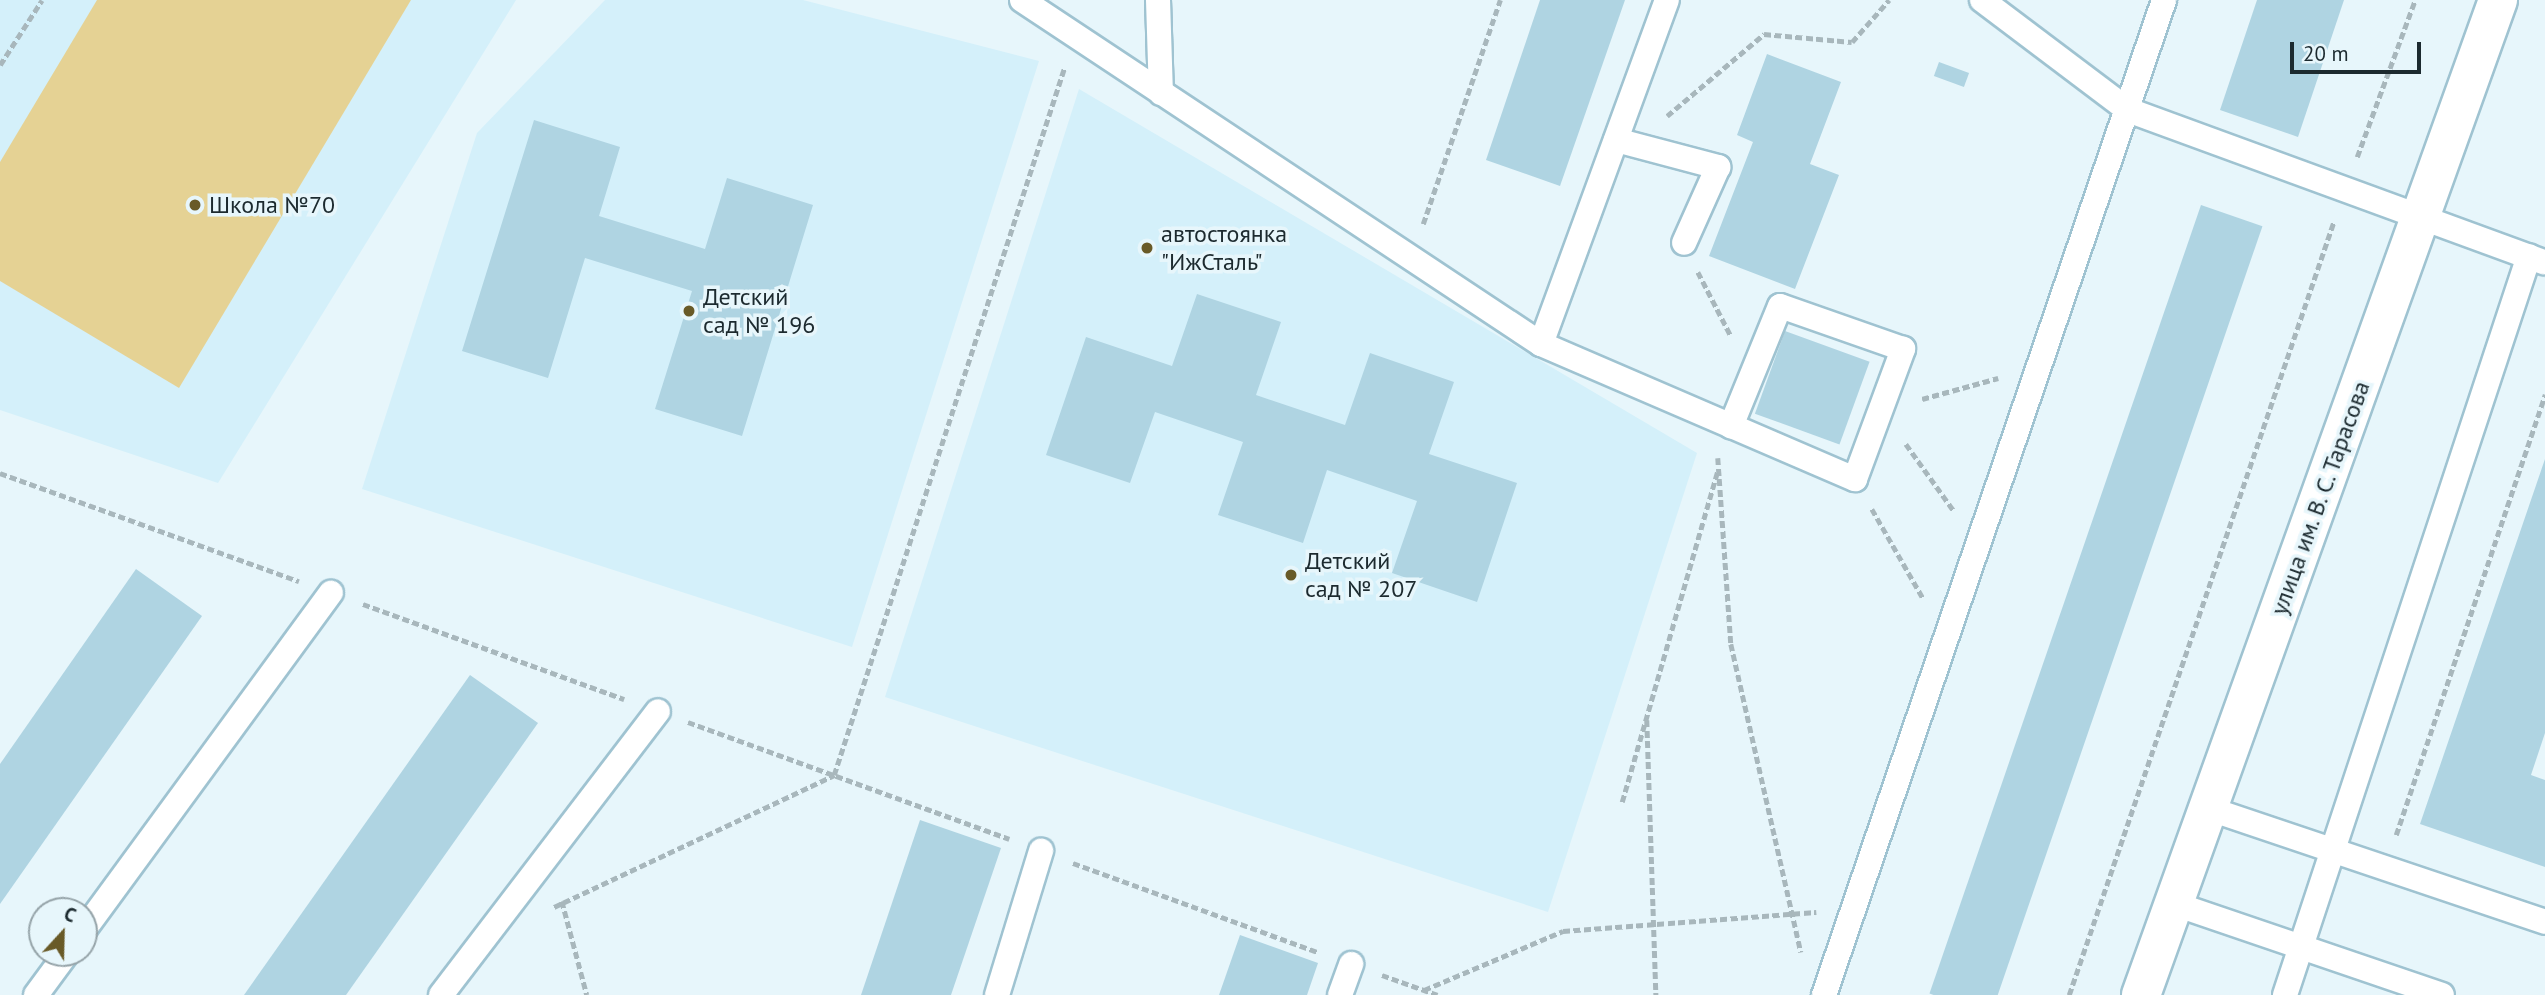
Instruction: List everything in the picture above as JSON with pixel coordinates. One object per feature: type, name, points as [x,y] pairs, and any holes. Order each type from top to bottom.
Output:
[{"type":"main road","name":"улица им. В. С. Тарасова","points":[[2141,995],[2204,807],[2423,221],[2498,0]]},
{"type":"lane","points":[[1022,0],[1541,344],[1855,479],[1903,349],[1780,306],[1751,376],[1723,422]]},
{"type":"lane","points":[[1158,0],[1161,93]]},
{"type":"lane","points":[[1541,344],[1667,0]]},
{"type":"lane","points":[[1982,0],[2128,110],[2344,193],[2537,259],[2331,849],[2285,995]]},
{"type":"lane","points":[[1824,995],[2164,0]]},
{"type":"lane","points":[[1616,140],[1718,167],[1684,243]]},
{"type":"lane","points":[[98,911],[331,593]]},
{"type":"lane","points":[[441,995],[658,711]]},
{"type":"lane","points":[[2204,807],[2545,922]]},
{"type":"lane","points":[[997,995],[1041,851]]},
{"type":"lane","points":[[2172,903],[2442,995]]},
{"type":"lane","points":[[1340,995],[1351,964]]},
{"type":"lane","points":[[36,995],[57,967]]},
{"type":"path","points":[[0,65],[42,0]]},
{"type":"path","points":[[1411,258],[1500,0]]},
{"type":"path","points":[[1616,140],[1671,114],[1764,34],[1852,42],[1889,0]]},
{"type":"path","points":[[2069,995],[2344,193],[2415,0]]},
{"type":"path","points":[[551,908],[834,775],[1076,35]]},
{"type":"path","points":[[1684,243],[1751,376]]},
{"type":"path","points":[[1978,544],[1881,410],[2040,366]]},
{"type":"path","points":[[2407,845],[2394,841],[2545,395]]},
{"type":"path","points":[[1723,422],[1719,466],[1731,645],[1802,960]]},
{"type":"path","points":[[1622,802],[1719,466],[1723,422]]},
{"type":"path","points":[[0,472],[1437,995]]},
{"type":"path","points":[[1855,479],[1946,639]]},
{"type":"path","points":[[1647,715],[1656,995]]},
{"type":"path","points":[[549,854],[587,995]]},
{"type":"path","points":[[1424,990],[1563,931],[1792,912],[1852,912]]},
{"type":"shaded area","name":"Школа №70","points":[[0,0],[516,0],[218,483],[0,410]]},
{"type":"shaded area","points":[[97,0],[411,0],[179,388],[0,281],[0,162]]},
{"type":"shaded area","name":"Детский сад № 196","points":[[605,0],[803,0],[1039,61],[852,647],[362,489],[477,133]]},
{"type":"shaded area","name":"Детский сад № 207","points":[[1079,89],[1697,453],[1548,912],[885,697]]},
{"type":"building","points":[[1540,0],[1625,0],[1560,186],[1486,160]]},
{"type":"building","points":[[2257,0],[2344,0],[2298,137],[2220,110]]},
{"type":"building","points":[[1767,54],[1841,82],[1810,164],[1839,175],[1795,289],[1709,256],[1753,142],[1737,135]]},
{"type":"building","points":[[1939,62],[1969,73],[1964,87],[1934,76]]},
{"type":"building","points":[[534,120],[620,147],[599,216],[705,249],[727,178],[813,205],[742,436],[655,409],[692,291],[585,258],[548,378],[462,351]]},
{"type":"building","points":[[2201,205],[2262,226],[1998,995],[1929,994]]},
{"type":"building","points":[[1197,294],[1281,322],[1256,395],[1345,425],[1370,353],[1454,382],[1429,454],[1517,483],[1477,602],[1392,573],[1417,501],[1327,470],[1303,543],[1218,515],[1243,442],[1155,412],[1130,483],[1046,455],[1086,337],[1172,366]]},
{"type":"building","points":[[1785,331],[1870,362],[1839,444],[1755,414]]},
{"type":"building","points":[[2545,459],[2545,733],[2531,775],[2545,780],[2545,867],[2420,824]]},
{"type":"building","points":[[136,569],[202,616],[0,904],[0,764]]},
{"type":"building","points":[[470,675],[538,723],[346,995],[244,995]]},
{"type":"building","points":[[920,820],[1001,848],[951,995],[861,995]]},
{"type":"building","points":[[1240,935],[1318,963],[1307,995],[1219,995]]},
{"type":"place","name":"Школа №70","points":[[195,205]]},
{"type":"place","name":"автостоянка \"ИжСталь\"","points":[[1147,248]]},
{"type":"place","name":"Детский сад № 196","points":[[689,311]]},
{"type":"place","name":"Детский сад № 207","points":[[1291,575]]}]
